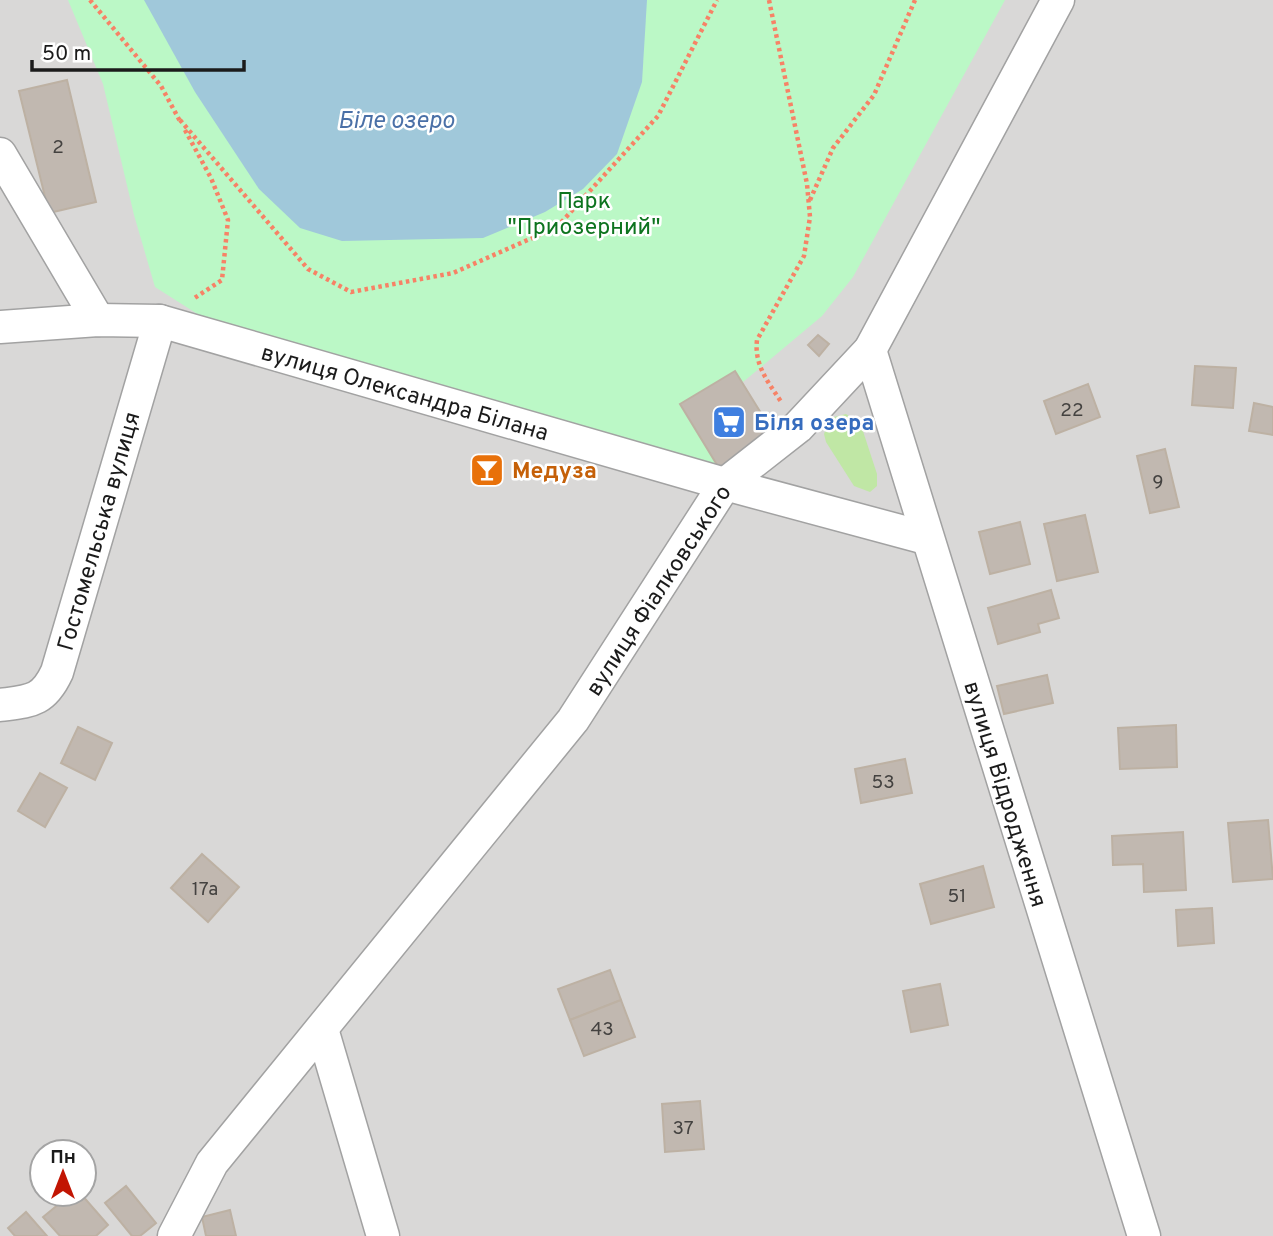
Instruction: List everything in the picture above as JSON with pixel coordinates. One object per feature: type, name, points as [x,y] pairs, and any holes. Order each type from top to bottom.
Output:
[{"type":"street","name":"вулиця Фіалковського","points":[[174,1236],[212,1163],[573,720],[724,484],[798,427],[870,351],[1058,0]]},
{"type":"street","points":[[0,154],[98,320]]},
{"type":"street","name":"вулиця Олександра Білана","points":[[0,327],[98,320],[160,321],[724,484],[926,538]]},
{"type":"street","name":"Гостомельська вулиця","points":[[0,705],[29,701],[48,692],[57,672],[160,321]]},
{"type":"street","name":"вулиця Відродження","points":[[870,351],[1144,1236]]},
{"type":"street","points":[[322,1029],[383,1236]]},
{"type":"path","points":[[90,0],[161,86],[211,178],[228,220],[222,280],[160,321]]},
{"type":"path","points":[[180,120],[308,269],[351,292],[453,274],[557,227],[658,116],[717,0]]},
{"type":"path","points":[[769,0],[810,201]]},
{"type":"path","points":[[798,427],[760,370],[755,353],[762,328],[804,256],[810,201],[833,148],[874,95],[915,0]]},
{"type":"shaded area","points":[[0,0],[1273,0],[1273,1236],[0,1236]]},
{"type":"green space","name":"Парк \"Приозерний\"","points":[[68,0],[1005,0],[853,277],[822,316],[743,382],[735,371],[681,404],[722,473],[210,322],[155,287],[134,215],[103,84]]},
{"type":"green space","points":[[846,414],[861,425],[877,474],[877,486],[870,492],[854,486],[826,442],[824,434],[830,418]]},
{"type":"water","name":"Біле озеро","points":[[144,0],[647,0],[642,82],[617,154],[583,189],[545,212],[483,238],[342,241],[300,228],[259,189],[195,92]]},
{"type":"building","points":[[67,80],[96,202],[49,213],[19,91]]},
{"type":"building","points":[[818,335],[829,344],[819,356],[808,345]]},
{"type":"building","points":[[1195,366],[1236,368],[1233,408],[1192,405]]},
{"type":"building","name":"Біля озера","points":[[735,371],[777,439],[722,473],[680,404]]},
{"type":"building","points":[[1088,384],[1100,417],[1056,434],[1044,401]]},
{"type":"building","points":[[1254,403],[1273,407],[1273,435],[1249,431]]},
{"type":"building","points":[[1165,449],[1179,507],[1150,513],[1137,456]]},
{"type":"building","points":[[1085,515],[1098,572],[1057,581],[1044,524]]},
{"type":"building","points":[[1020,522],[1030,564],[990,574],[979,532]]},
{"type":"building","points":[[1051,590],[1059,618],[1038,624],[1040,632],[998,644],[988,608]]},
{"type":"building","points":[[1047,675],[1053,703],[1004,714],[997,686]]},
{"type":"building","points":[[1176,725],[1177,767],[1120,769],[1118,728]]},
{"type":"building","points":[[78,727],[112,743],[95,780],[61,763]]},
{"type":"building","points":[[905,759],[912,793],[861,803],[855,769]]},
{"type":"building","points":[[40,773],[67,788],[45,827],[18,811]]},
{"type":"building","points":[[1268,820],[1273,879],[1233,882],[1228,823]]},
{"type":"building","points":[[1183,832],[1186,890],[1144,892],[1143,864],[1113,865],[1112,836]]},
{"type":"building","points":[[202,854],[239,887],[208,922],[171,888]]},
{"type":"building","points":[[983,866],[994,907],[931,924],[920,884]]},
{"type":"building","points":[[1212,908],[1214,943],[1178,946],[1176,910]]},
{"type":"building","points":[[610,970],[621,1000],[570,1020],[558,989]]},
{"type":"building","points":[[940,984],[948,1025],[911,1032],[903,991]]},
{"type":"building","points":[[621,1000],[635,1037],[584,1056],[570,1020]]},
{"type":"building","points":[[700,1101],[704,1149],[665,1152],[662,1104]]},
{"type":"building","points":[[126,1186],[156,1223],[140,1236],[132,1236],[105,1203]]},
{"type":"building","points":[[54,1208],[93,1208],[108,1225],[96,1236],[60,1236],[43,1217]]},
{"type":"building","points":[[230,1210],[236,1236],[206,1236],[202,1217]]},
{"type":"building","points":[[26,1212],[47,1236],[15,1236],[8,1228]]},
{"type":"place","name":"Біля озера","points":[[729,422]]},
{"type":"place","name":"Медуза","points":[[487,470]]}]
